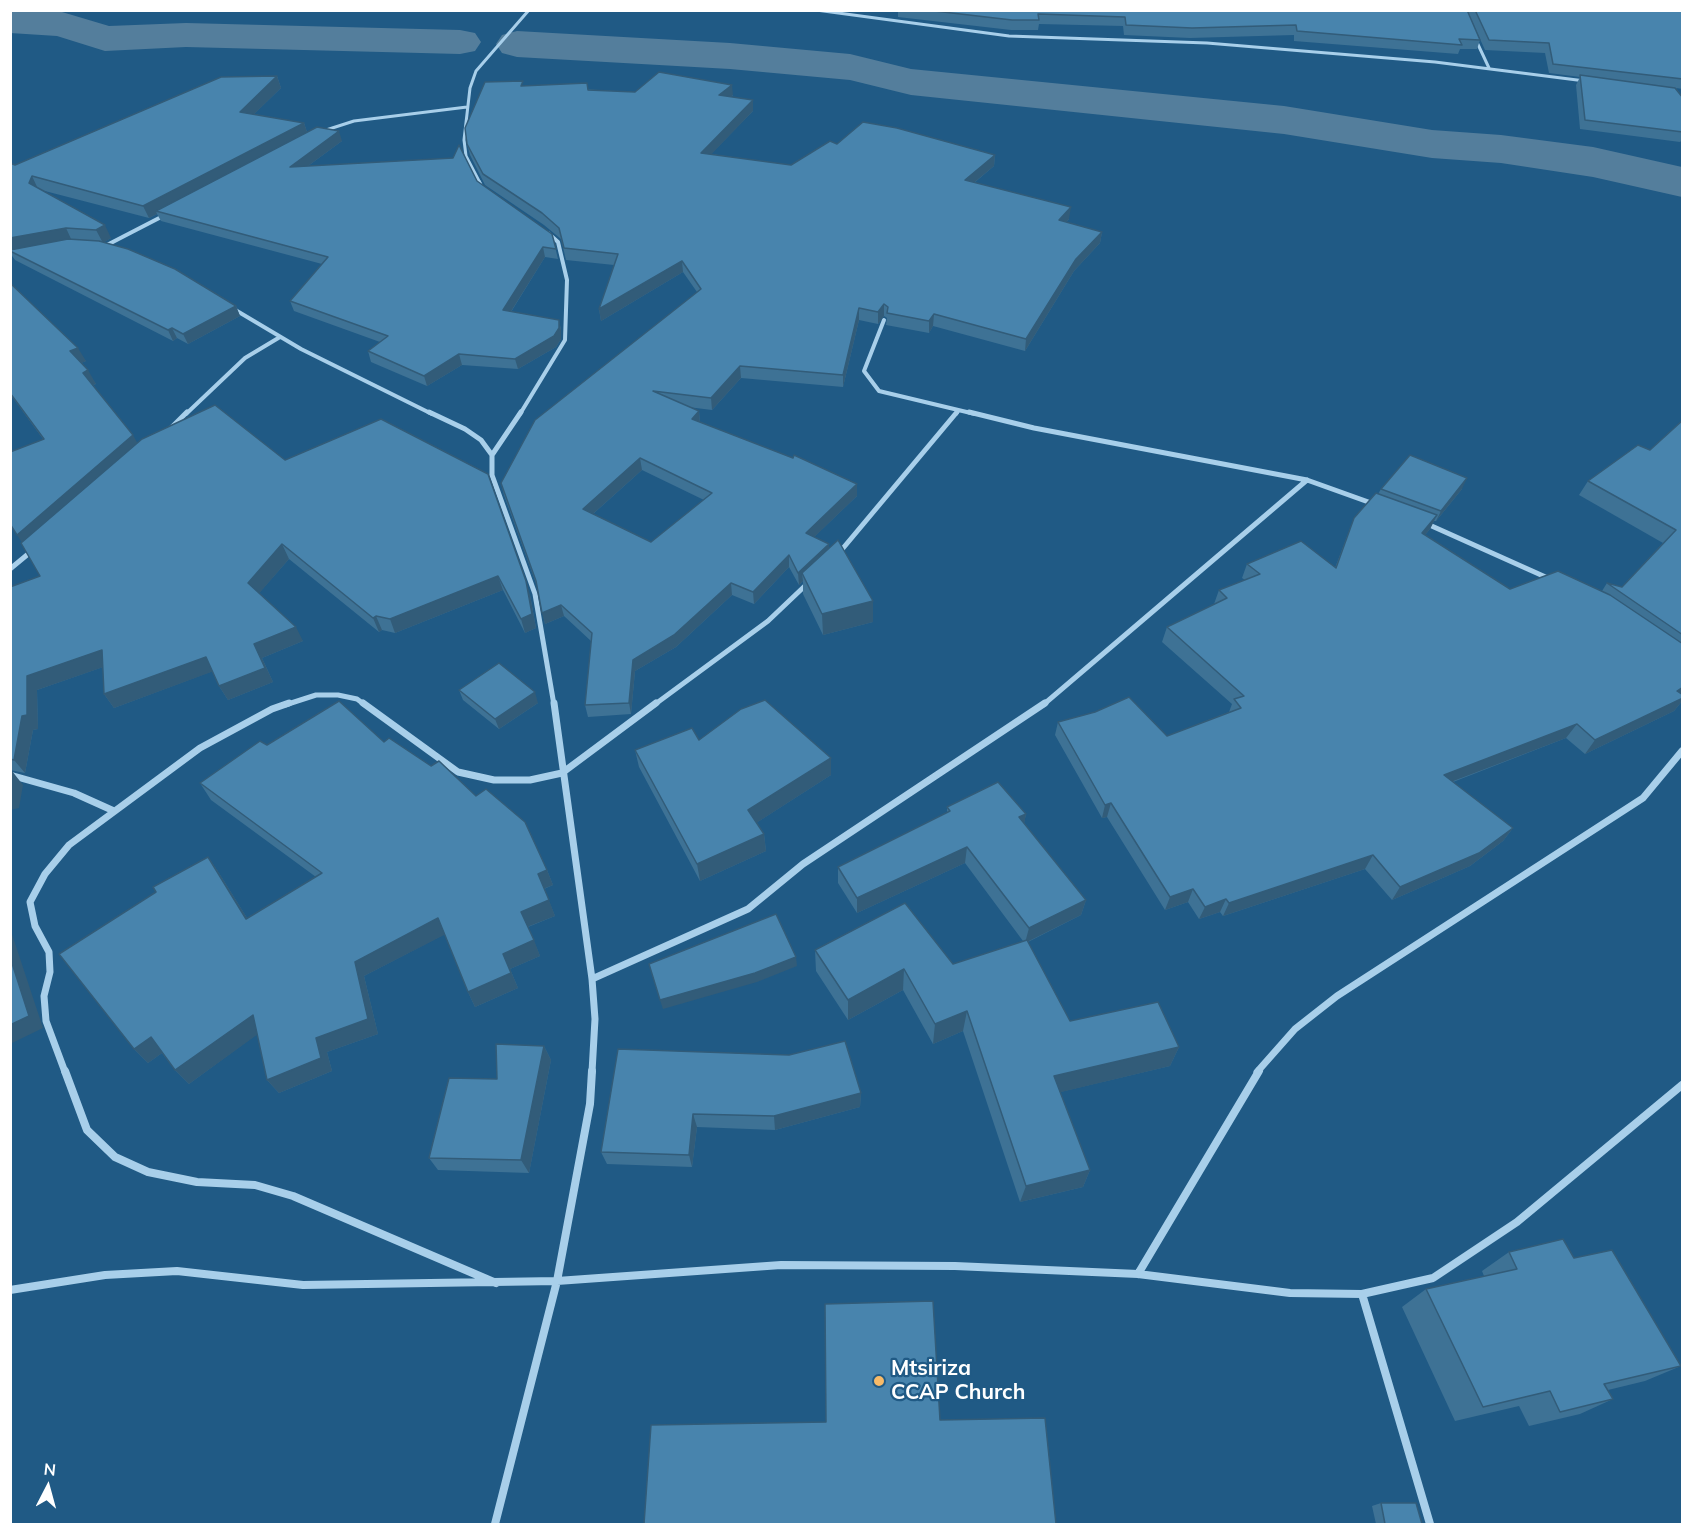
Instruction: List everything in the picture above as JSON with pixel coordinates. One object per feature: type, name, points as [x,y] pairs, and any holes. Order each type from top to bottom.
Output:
[{"type":"street","points":[[489,194],[482,188],[466,156],[467,107],[476,71],[510,29],[529,10]]},
{"type":"street","points":[[816,10],[1029,38],[1207,43],[1489,68],[1593,82]]},
{"type":"street","points":[[1472,30],[1489,68]]},
{"type":"street","points":[[319,133],[354,121],[467,107]]},
{"type":"street","points":[[105,247],[167,214]]},
{"type":"street","points":[[492,455],[508,434],[565,340],[567,280],[558,242],[542,228]]},
{"type":"street","points":[[94,246],[114,249]]},
{"type":"street","points":[[226,304],[280,337],[379,390],[465,429],[481,440],[492,455],[492,475],[535,594],[552,687],[592,979],[595,1019],[590,1104],[557,1281],[495,1524]]},
{"type":"street","points":[[884,320],[864,371],[879,391],[958,411],[1158,453],[1307,480],[1380,507]]},
{"type":"street","points":[[167,431],[245,358],[280,337]]},
{"type":"street","points":[[831,561],[958,411]]},
{"type":"street","points":[[592,979],[748,909],[803,864],[1042,706],[1307,480]]},
{"type":"street","points":[[1421,522],[1560,584]]},
{"type":"street","points":[[10,570],[37,547]]},
{"type":"street","points":[[496,1283],[292,1196],[255,1185],[197,1182],[148,1172],[115,1157],[87,1130],[46,1021],[44,996],[50,972],[49,952],[35,926],[30,902],[45,873],[69,845],[200,748],[272,709],[316,695],[338,695],[357,699],[458,772],[494,780],[530,780],[562,773],[768,621],[815,576]]},
{"type":"street","points":[[1138,1274],[1254,1076],[1295,1029],[1337,996],[1643,798],[1683,751]]},
{"type":"street","points":[[10,775],[74,793],[114,811]]},
{"type":"street","points":[[10,1290],[105,1275],[177,1270],[303,1285],[557,1281],[781,1265],[955,1266],[1138,1274],[1290,1293],[1362,1294],[1433,1278],[1517,1222],[1683,1085]]},
{"type":"street","points":[[1362,1294],[1430,1524]]},
{"type":"building","points":[[926,10],[1467,10],[1480,40],[1459,39],[1462,45],[1297,31],[1296,25],[1192,28],[1126,25],[1125,17],[1038,14],[1039,20],[1012,20]]},
{"type":"building","points":[[1475,10],[1683,10],[1683,79],[1553,64],[1549,43],[1489,40]]},
{"type":"building","points":[[659,72],[732,85],[719,95],[753,100],[701,153],[791,165],[830,141],[837,144],[863,122],[897,128],[995,155],[965,180],[1071,207],[1059,220],[1102,232],[1076,259],[1026,339],[934,314],[929,321],[887,313],[888,307],[884,304],[878,312],[859,308],[843,375],[740,366],[711,398],[653,391],[699,411],[692,419],[793,458],[794,455],[857,484],[806,533],[829,544],[798,573],[789,555],[753,592],[731,583],[674,635],[633,660],[629,703],[585,705],[592,633],[561,605],[542,613],[536,581],[501,483],[535,420],[701,289],[682,261],[599,309],[618,254],[564,248],[559,228],[542,213],[483,174],[467,144],[465,128],[485,82],[523,81],[521,86],[587,83],[588,90],[635,92]],"holes":[[[640,458],[712,493],[651,542],[583,509]]]},
{"type":"building","points":[[1580,75],[1675,88],[1683,98],[1683,132],[1585,120]]},
{"type":"building","points":[[277,76],[240,112],[304,123],[143,206],[32,176],[29,183],[105,225],[96,230],[66,228],[10,238],[10,163],[15,165],[221,77]]},
{"type":"building","points":[[317,127],[339,131],[290,167],[453,158],[459,145],[477,181],[552,234],[556,249],[543,247],[503,310],[559,320],[559,328],[554,336],[515,359],[459,354],[424,376],[368,351],[388,336],[290,301],[328,257],[156,211]]},
{"type":"building","points":[[68,239],[99,241],[128,249],[175,269],[236,306],[183,334],[172,328],[168,330],[10,251]]},
{"type":"building","points":[[10,283],[78,348],[70,351],[88,370],[83,373],[133,435],[17,535],[10,524],[10,452],[44,439],[10,393]]},
{"type":"building","points":[[215,405],[285,460],[381,419],[488,474],[526,581],[532,614],[521,619],[498,576],[390,619],[376,616],[373,618],[282,544],[248,583],[296,627],[254,644],[265,668],[219,686],[206,657],[104,694],[102,650],[27,676],[27,715],[22,716],[14,760],[10,759],[10,587],[40,576],[21,543],[142,439]]},
{"type":"building","points":[[1683,420],[1683,635],[1607,583],[1622,587],[1676,530],[1588,481],[1638,445],[1650,450]]},
{"type":"building","points":[[1410,455],[1467,478],[1441,511],[1381,489]]},
{"type":"building","points":[[1376,493],[1437,515],[1422,533],[1510,589],[1558,571],[1610,595],[1683,644],[1683,687],[1677,691],[1683,695],[1683,698],[1595,740],[1577,724],[1444,775],[1513,828],[1479,853],[1400,887],[1373,855],[1229,903],[1226,899],[1205,907],[1193,889],[1170,897],[1111,803],[1105,805],[1058,722],[1095,712],[1129,697],[1167,736],[1241,708],[1234,699],[1244,696],[1167,627],[1227,598],[1219,590],[1260,574],[1247,564],[1301,541],[1336,568],[1354,518]]},
{"type":"building","points":[[838,540],[873,601],[822,614],[802,573]]},
{"type":"building","points":[[499,663],[535,692],[495,719],[459,690]]},
{"type":"building","points":[[765,700],[831,758],[748,810],[764,834],[697,864],[635,750],[692,728],[699,740],[741,709]]},
{"type":"building","points":[[339,701],[384,742],[389,738],[431,766],[439,761],[476,796],[486,789],[525,822],[547,870],[538,874],[549,900],[521,912],[534,940],[503,954],[511,973],[468,992],[438,918],[355,962],[368,1019],[316,1038],[321,1058],[267,1080],[253,1015],[175,1070],[151,1037],[134,1049],[59,954],[156,892],[153,887],[208,857],[246,919],[322,873],[200,783],[260,741],[267,745]]},
{"type":"building","points":[[998,782],[1026,814],[1019,817],[1086,900],[1029,928],[967,847],[857,898],[838,867],[950,811],[947,807]]},
{"type":"building","points":[[905,903],[953,964],[1027,940],[1070,1021],[1158,1002],[1179,1047],[1054,1076],[1090,1170],[1026,1186],[967,1011],[935,1024],[904,969],[848,1000],[815,950]]},
{"type":"building","points":[[776,914],[796,957],[755,973],[660,1000],[649,964]]},
{"type":"building","points":[[10,957],[29,1016],[10,1025]]},
{"type":"building","points":[[845,1041],[861,1093],[774,1116],[693,1114],[689,1155],[601,1152],[618,1049],[789,1055]]},
{"type":"building","points":[[496,1044],[544,1046],[521,1160],[429,1158],[449,1078],[497,1079]]},
{"type":"building","points":[[1563,1239],[1574,1258],[1612,1250],[1681,1366],[1604,1384],[1613,1399],[1560,1412],[1550,1391],[1483,1407],[1426,1289],[1517,1269],[1509,1252]]},
{"type":"building","name":"Mtsiriza CCAP Church","points":[[933,1301],[940,1420],[1045,1418],[1056,1524],[644,1524],[651,1425],[826,1422],[825,1304]]},
{"type":"building","points":[[1381,1503],[1416,1503],[1422,1524],[1385,1524]]},
{"type":"waterway","points":[[10,21],[62,24],[105,39],[186,35],[460,42]]},
{"type":"waterway","points":[[517,44],[730,56],[850,67],[911,82],[1284,120],[1432,144],[1501,149],[1593,162],[1682,182]]},
{"type":"place","name":"Mtsiriza CCAP Church","points":[[879,1381]]}]
